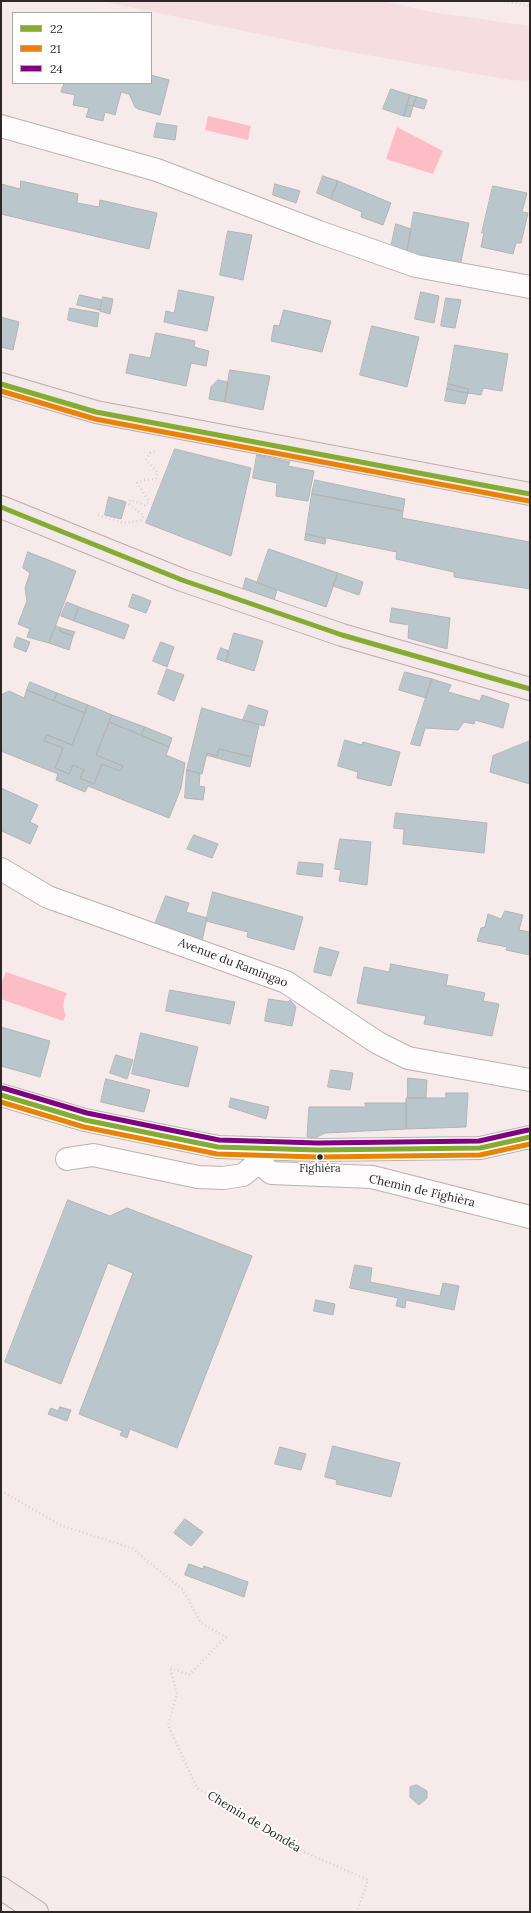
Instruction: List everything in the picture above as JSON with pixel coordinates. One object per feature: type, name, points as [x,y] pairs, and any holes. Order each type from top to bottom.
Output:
[{"type":"main road","points":[[1,384],[96,412],[530,494]]},
{"type":"main road","points":[[1,507],[182,580],[342,635],[530,689]]},
{"type":"main road","points":[[1,1888],[37,1912]]},
{"type":"street","points":[[1,126],[156,170],[319,232],[416,266],[530,287]]},
{"type":"street","name":"Avenue du Ramingao","points":[[1,869],[48,897],[147,930],[286,982],[378,1043],[408,1058],[530,1080]]},
{"type":"street","points":[[1,1095],[85,1120],[259,1155],[318,1150],[480,1148],[530,1137]]},
{"type":"street","points":[[67,1159],[93,1155],[198,1177],[222,1178],[243,1175],[259,1155]]},
{"type":"street","name":"Chemin de Fighièra","points":[[259,1155],[271,1173],[372,1177],[530,1217]]},
{"type":"path","points":[[504,1],[530,6]]},
{"type":"path","points":[[94,514],[123,523],[140,521],[144,516],[129,504],[130,500],[145,505],[149,501],[137,483],[142,480],[156,478],[158,472],[146,460],[150,453],[163,449]]},
{"type":"path","name":"Chemin de Dondéa","points":[[1,1491],[62,1526],[132,1548],[184,1590],[201,1623],[226,1637],[189,1675],[170,1667],[177,1694],[168,1725],[197,1788],[259,1822],[304,1852],[368,1880],[357,1912]]},
{"type":"shaded area","points":[[101,1],[382,1],[432,12],[530,26],[530,81],[510,80],[316,46]]},
{"type":"shaded area","points":[[208,116],[251,126],[248,140],[205,130]]},
{"type":"shaded area","points":[[397,127],[443,151],[433,174],[386,159]]},
{"type":"shaded area","points":[[6,972],[67,993],[64,1004],[66,1015],[63,1021],[1,999],[1,984]]},
{"type":"building","points":[[152,75],[169,80],[160,115],[138,109],[135,107],[129,94],[121,92],[115,115],[105,112],[103,121],[86,117],[89,108],[73,105],[75,95],[61,92],[64,84],[152,84]]},
{"type":"building","points":[[391,89],[410,95],[404,116],[383,109]]},
{"type":"building","points":[[410,95],[417,97],[413,106],[407,105]]},
{"type":"building","points":[[417,97],[427,100],[424,109],[413,106]]},
{"type":"building","points":[[407,105],[413,106],[410,117],[404,116]]},
{"type":"building","points":[[157,123],[177,126],[175,140],[154,137]]},
{"type":"building","points":[[323,176],[338,181],[331,199],[317,193]]},
{"type":"building","points":[[21,181],[78,194],[77,203],[99,207],[100,200],[157,213],[149,249],[1,214],[1,184],[20,189]]},
{"type":"building","points":[[338,181],[391,203],[383,225],[361,217],[362,212],[331,199]]},
{"type":"building","points":[[275,184],[300,191],[296,203],[273,195]]},
{"type":"building","points":[[493,186],[527,193],[522,212],[528,213],[521,243],[516,243],[513,254],[481,247],[484,233],[482,233]]},
{"type":"building","points":[[414,212],[469,223],[459,271],[406,258]]},
{"type":"building","points":[[396,224],[411,229],[406,258],[390,252]]},
{"type":"building","points":[[228,231],[252,235],[243,280],[220,275]]},
{"type":"building","points":[[179,290],[214,297],[207,331],[164,322],[166,311],[174,313]]},
{"type":"building","points":[[421,292],[439,296],[434,323],[415,319]]},
{"type":"building","points":[[80,295],[102,300],[100,310],[77,305]]},
{"type":"building","points":[[103,297],[113,299],[110,314],[100,311]]},
{"type":"building","points":[[446,298],[461,300],[455,328],[441,326]]},
{"type":"building","points":[[70,308],[99,313],[97,327],[68,320]]},
{"type":"building","points":[[284,310],[331,321],[322,352],[271,341],[274,325],[279,326]]},
{"type":"building","points":[[1,317],[19,322],[13,350],[1,347]]},
{"type":"building","points":[[372,326],[419,337],[407,387],[360,375]]},
{"type":"building","points":[[156,333],[195,341],[194,347],[209,351],[206,366],[191,363],[186,386],[126,373],[130,354],[150,358]]},
{"type":"building","points":[[455,345],[508,354],[502,391],[483,388],[481,395],[468,393],[468,389],[448,384]]},
{"type":"building","points":[[230,370],[270,376],[263,410],[225,402]]},
{"type":"building","points":[[218,380],[228,382],[225,402],[209,399],[211,387]]},
{"type":"building","points":[[448,384],[468,389],[468,393],[447,389]]},
{"type":"building","points":[[447,389],[468,393],[465,404],[445,401]]},
{"type":"building","points":[[175,449],[251,468],[231,556],[146,523]]},
{"type":"building","points":[[257,455],[290,462],[288,466],[314,471],[308,501],[276,496],[277,483],[253,478]]},
{"type":"building","points":[[315,480],[405,499],[403,511],[312,494]]},
{"type":"building","points":[[312,494],[403,511],[402,518],[530,542],[530,589],[454,577],[454,572],[396,559],[397,552],[306,534]]},
{"type":"building","points":[[109,497],[126,502],[121,519],[105,515]]},
{"type":"building","points":[[306,534],[326,539],[325,544],[305,540]]},
{"type":"building","points":[[269,549],[338,573],[326,607],[257,583]]},
{"type":"building","points":[[28,552],[76,571],[49,643],[27,637],[30,629],[18,624],[27,601],[25,588],[30,573],[23,568]]},
{"type":"building","points":[[338,573],[363,582],[359,595],[333,586]]},
{"type":"building","points":[[246,578],[277,590],[274,600],[243,589]]},
{"type":"building","points":[[133,594],[151,601],[146,613],[129,607]]},
{"type":"building","points":[[67,602],[79,607],[74,621],[61,616]]},
{"type":"building","points":[[79,607],[129,625],[124,639],[74,621]]},
{"type":"building","points":[[392,608],[450,618],[447,649],[408,638],[409,625],[390,622]]},
{"type":"building","points":[[56,626],[61,628],[60,631],[73,636],[69,650],[49,643]]},
{"type":"building","points":[[61,628],[75,632],[73,636],[60,631]]},
{"type":"building","points":[[234,633],[263,641],[254,671],[226,662]]},
{"type":"building","points":[[17,637],[30,642],[26,652],[14,647]]},
{"type":"building","points":[[161,642],[174,647],[167,667],[153,661]]},
{"type":"building","points":[[221,648],[229,651],[226,662],[217,659]]},
{"type":"building","points":[[167,669],[184,675],[174,701],[158,694]]},
{"type":"building","points":[[405,672],[432,679],[426,698],[399,690]]},
{"type":"building","points":[[432,679],[451,685],[448,692],[480,701],[482,695],[509,704],[503,728],[475,720],[474,724],[464,722],[458,730],[425,728],[420,746],[411,744]]},
{"type":"building","points":[[30,682],[57,693],[54,701],[27,690]]},
{"type":"building","points":[[27,690],[85,713],[72,745],[47,735],[44,741],[63,748],[55,768],[69,774],[73,765],[84,770],[80,778],[94,784],[102,764],[120,771],[123,766],[96,755],[109,722],[169,747],[166,755],[185,763],[181,788],[169,818],[88,786],[85,792],[56,780],[58,774],[1,751],[1,695],[9,691],[24,698]]},
{"type":"building","points":[[57,693],[88,705],[85,713],[54,701]]},
{"type":"building","points":[[88,705],[112,715],[96,755],[123,766],[120,771],[102,764],[94,784],[80,778],[84,770],[73,765],[69,774],[55,768],[63,748],[44,741],[47,735],[72,745]]},
{"type":"building","points":[[249,705],[268,711],[264,726],[243,720]]},
{"type":"building","points":[[202,708],[259,725],[252,757],[219,749],[217,756],[207,753],[202,774],[187,770]]},
{"type":"building","points":[[112,715],[145,727],[141,735],[109,722]]},
{"type":"building","points":[[145,727],[172,738],[169,747],[141,735]]},
{"type":"building","points":[[345,740],[362,745],[363,742],[400,752],[391,786],[357,778],[358,772],[338,766]]},
{"type":"building","points":[[530,741],[530,784],[490,772],[493,756]]},
{"type":"building","points":[[219,749],[252,757],[250,767],[206,755],[207,753],[217,756]]},
{"type":"building","points":[[187,770],[200,773],[199,786],[205,787],[203,800],[185,798]]},
{"type":"building","points":[[1,788],[38,805],[30,822],[38,826],[30,844],[2,831]]},
{"type":"building","points":[[396,813],[487,823],[484,853],[403,844],[404,829],[394,828]]},
{"type":"building","points":[[194,835],[218,844],[212,858],[187,849]]},
{"type":"building","points":[[340,839],[371,842],[367,885],[339,881],[341,870],[335,869]]},
{"type":"building","points":[[299,862],[323,864],[322,877],[297,874]]},
{"type":"building","points":[[213,892],[303,917],[294,950],[247,937],[248,932],[206,921]]},
{"type":"building","points":[[166,896],[189,903],[186,912],[207,918],[202,941],[153,929]]},
{"type":"building","points":[[505,911],[523,915],[519,930],[530,932],[530,955],[506,950],[507,947],[477,941],[481,928],[485,927],[488,914],[501,919]]},
{"type":"building","points":[[320,947],[339,952],[331,976],[314,972]]},
{"type":"building","points":[[391,964],[448,975],[446,985],[485,993],[483,1001],[499,1004],[492,1036],[424,1024],[426,1016],[357,1003],[364,967],[389,972]]},
{"type":"building","points":[[170,990],[235,1002],[230,1024],[166,1011]]},
{"type":"building","points":[[269,999],[288,1002],[290,1000],[296,1007],[292,1026],[265,1021]]},
{"type":"building","points":[[1,1027],[50,1041],[40,1077],[1,1066]]},
{"type":"building","points":[[141,1033],[198,1047],[188,1087],[132,1074]]},
{"type":"building","points":[[116,1055],[133,1060],[127,1079],[110,1073]]},
{"type":"building","points":[[331,1070],[353,1073],[350,1090],[328,1087]]},
{"type":"building","points":[[408,1078],[427,1080],[426,1098],[408,1098]]},
{"type":"building","points":[[106,1079],[150,1090],[144,1112],[101,1102]]},
{"type":"building","points":[[446,1093],[468,1093],[466,1127],[406,1129],[406,1098],[446,1098]]},
{"type":"building","points":[[231,1098],[269,1107],[266,1119],[229,1107]]},
{"type":"building","points":[[365,1103],[406,1103],[406,1129],[325,1133],[315,1138],[307,1137],[309,1107],[366,1107]]},
{"type":"building","points":[[68,1200],[110,1216],[127,1208],[252,1256],[177,1448],[130,1429],[127,1438],[120,1435],[122,1431],[79,1414],[133,1273],[108,1263],[61,1384],[5,1362]]},
{"type":"building","points":[[355,1265],[372,1268],[370,1282],[440,1296],[443,1283],[459,1286],[454,1310],[406,1300],[405,1308],[396,1306],[398,1298],[350,1288]]},
{"type":"building","points":[[316,1300],[335,1304],[333,1315],[314,1311]]},
{"type":"building","points":[[60,1407],[71,1410],[67,1421],[48,1414],[51,1408],[58,1411]]},
{"type":"building","points":[[333,1446],[400,1463],[391,1497],[336,1484],[337,1480],[325,1477]]},
{"type":"building","points":[[280,1447],[306,1454],[301,1470],[275,1464]]},
{"type":"building","points":[[185,1519],[203,1532],[191,1546],[174,1533]]},
{"type":"building","points":[[189,1564],[203,1569],[204,1566],[248,1582],[244,1597],[185,1575]]},
{"type":"building","points":[[417,1785],[427,1791],[427,1798],[419,1805],[410,1797],[410,1787]]},
{"type":"transit line","name":"22","points":[[1,384],[96,412],[530,494]]},
{"type":"transit line","name":"21","points":[[1,391],[95,419],[529,501]]},
{"type":"transit line","name":"22","points":[[1,507],[182,580],[342,635],[530,689]]},
{"type":"transit line","name":"24","points":[[3,1088],[87,1113],[219,1140],[318,1143],[479,1141],[528,1130]]},
{"type":"transit line","name":"22","points":[[1,1095],[85,1120],[218,1147],[318,1150],[480,1148],[530,1137]]},
{"type":"transit line","name":"21","points":[[1,1102],[84,1127],[217,1154],[318,1157],[480,1155],[530,1144]]},
{"type":"place","name":"Fighiéra","points":[[320,1157]]}]
